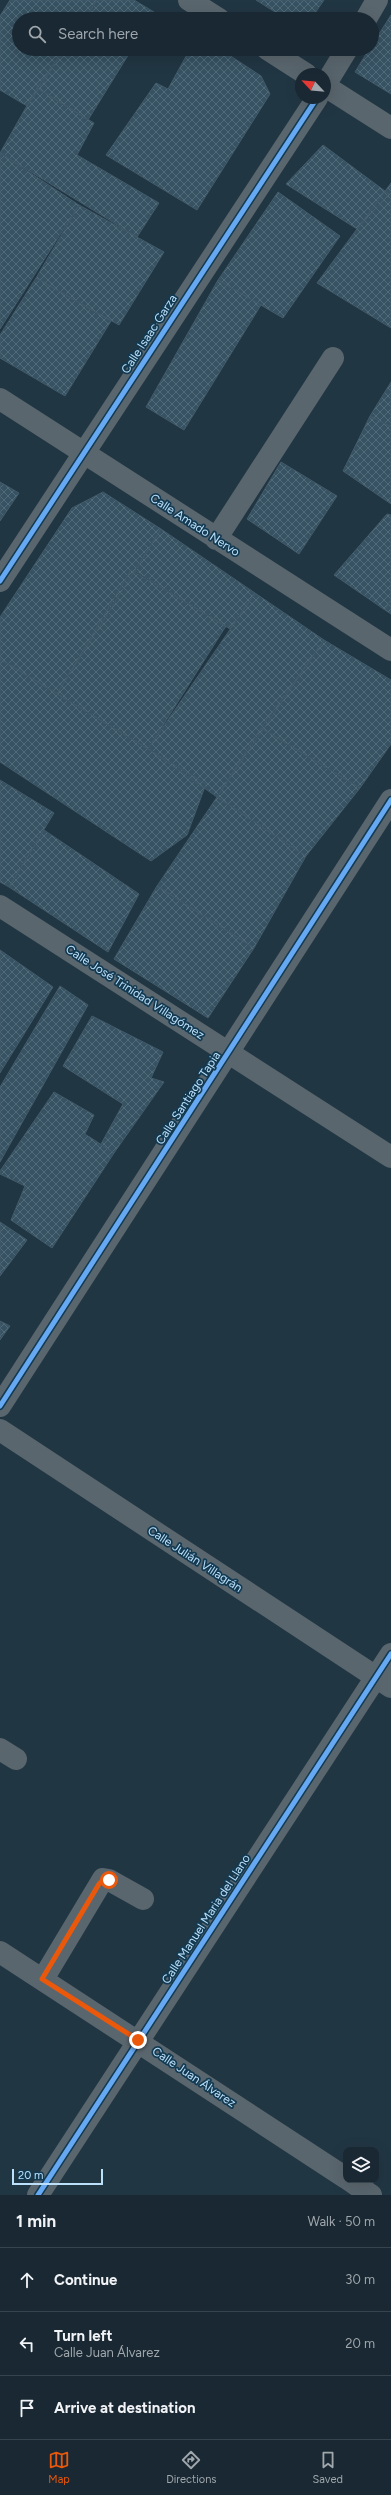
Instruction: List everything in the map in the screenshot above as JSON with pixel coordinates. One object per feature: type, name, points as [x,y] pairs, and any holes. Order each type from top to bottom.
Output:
[{"type":"street","points":[[189,0],[208,12]]},
{"type":"street","points":[[370,12],[377,0]]},
{"type":"street","points":[[278,56],[297,68]]},
{"type":"street","points":[[331,76],[343,56]]},
{"type":"street","points":[[331,90],[391,128]]},
{"type":"street","name":"Calle Isaac Garza","points":[[0,581],[313,104]]},
{"type":"street","points":[[216,539],[333,358]]},
{"type":"street","name":"Calle Amado Nervo","points":[[0,399],[391,650]]},
{"type":"street","name":"Calle Santiago Tapia","points":[[0,1406],[391,800]]},
{"type":"street","name":"Calle José Trinidad Villagómez","points":[[0,906],[391,1157]]},
{"type":"street","name":"Calle Julián Villagrán","points":[[0,1430],[383,1682]]},
{"type":"street","name":"Calle Manuel Maria del Llano","points":[[38,2195],[138,2040],[383,1682],[391,1654]]},
{"type":"street","points":[[42,1979],[103,1880],[109,1880],[143,1899]]},
{"type":"street","name":"Calle Juan Álvarez","points":[[0,1952],[138,2040],[343,2176]]},
{"type":"street","points":[[353,2183],[371,2195]]},
{"type":"building","points":[[10,0],[97,0],[89,12],[12,12],[12,56],[60,56],[27,106],[0,90],[0,16]]},
{"type":"building","points":[[97,0],[134,0],[154,12],[89,12]]},
{"type":"building","points":[[256,0],[324,0],[316,12],[275,12]]},
{"type":"building","points":[[391,15],[391,94],[355,72],[365,56],[379,56],[379,34]]},
{"type":"building","points":[[59,56],[128,56],[88,120],[37,88]]},
{"type":"building","points":[[186,56],[231,56],[261,76],[270,94],[197,210],[106,155],[156,83],[168,89]]},
{"type":"building","points":[[37,88],[94,123],[77,155],[159,203],[137,237],[0,153]]},
{"type":"building","points":[[323,145],[389,194],[357,229],[286,184]]},
{"type":"building","points":[[0,153],[79,205],[0,329]]},
{"type":"building","points":[[391,183],[391,328],[317,283]]},
{"type":"building","points":[[278,192],[340,236],[283,318],[218,280]]},
{"type":"building","points":[[79,205],[164,252],[119,325],[36,278]]},
{"type":"building","points":[[36,278],[111,321],[65,396],[0,358],[0,335]]},
{"type":"building","points":[[218,280],[261,305],[184,430],[146,407]]},
{"type":"building","points":[[391,382],[391,427],[370,416]]},
{"type":"building","points":[[370,416],[391,427],[391,504],[343,471]]},
{"type":"building","points":[[281,462],[337,496],[299,554],[247,519]]},
{"type":"building","points":[[0,482],[19,493],[0,521]]},
{"type":"building","points":[[103,492],[161,529],[57,694],[0,659],[0,617],[72,508]]},
{"type":"building","points":[[387,514],[391,515],[391,599],[385,610],[334,575]]},
{"type":"building","points":[[161,529],[255,593],[230,629],[135,571]]},
{"type":"building","points":[[131,570],[226,626],[148,749],[57,694]]},
{"type":"building","points":[[255,593],[324,640],[217,797],[148,749]]},
{"type":"building","points":[[391,599],[391,614],[385,610]]},
{"type":"building","points":[[324,640],[391,680],[391,744],[360,788],[261,728]]},
{"type":"building","points":[[0,659],[206,784],[187,835],[151,861],[0,762]]},
{"type":"building","points":[[261,728],[360,788],[306,856],[217,797]]},
{"type":"building","points":[[0,780],[54,813],[9,887],[0,882]]},
{"type":"building","points":[[217,797],[306,856],[254,948],[157,886]]},
{"type":"building","points":[[44,830],[139,894],[108,952],[9,887]]},
{"type":"building","points":[[157,886],[254,948],[208,1018],[114,959]]},
{"type":"building","points":[[0,950],[53,987],[0,1073]]},
{"type":"building","points":[[60,986],[88,1005],[0,1162],[0,1087]]},
{"type":"building","points":[[92,1016],[163,1052],[151,1078],[164,1082],[114,1153],[101,1144],[123,1104],[63,1066]]},
{"type":"building","points":[[54,1092],[94,1115],[85,1134],[114,1153],[52,1248],[11,1220],[25,1186],[0,1174],[0,1171]]},
{"type":"building","points":[[0,1222],[27,1240],[0,1276]]},
{"type":"building","points":[[0,1321],[10,1326],[0,1340]]},
{"type":"cycle path","points":[[0,581],[313,104]]},
{"type":"cycle path","points":[[0,1406],[391,800]]},
{"type":"cycle path","points":[[38,2195],[391,1654]]},
{"type":"route","points":[[109,1880],[103,1880],[99,1884],[42,1979],[138,2040]]}]
